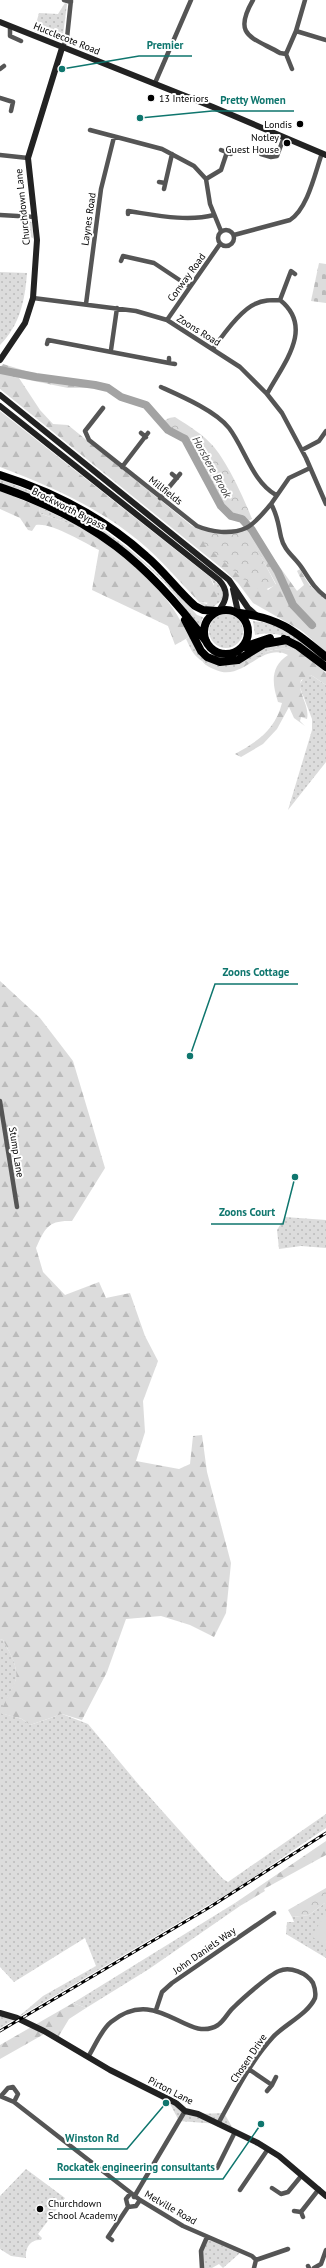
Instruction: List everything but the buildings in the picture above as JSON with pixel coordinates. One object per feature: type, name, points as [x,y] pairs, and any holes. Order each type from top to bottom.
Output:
[{"type":"highway","points":[[0,471],[25,483]]},
{"type":"highway","name":"Brockworth Bypass","points":[[0,475],[25,483],[60,498],[104,523],[145,555],[196,606],[203,610],[218,611]]},
{"type":"highway","name":"Brockworth Bypass","points":[[0,487],[47,506],[100,534],[141,566],[175,602],[206,641]]},
{"type":"highway","points":[[175,602],[201,651],[216,661],[234,662],[264,644],[287,640]]},
{"type":"highway","points":[[326,657],[290,628],[258,616],[239,613],[229,609],[218,611],[206,621],[204,627],[206,641],[210,648],[222,654],[234,653],[241,648],[262,639],[277,638],[287,640],[326,667]]},
{"type":"highway","points":[[239,613],[244,618],[249,630],[248,637],[241,648]]},
{"type":"street","points":[[62,48],[67,38],[71,1],[64,0]]},
{"type":"street","points":[[156,83],[191,0]]},
{"type":"street","points":[[253,0],[246,12],[243,25],[246,34],[280,53],[286,54]]},
{"type":"street","points":[[292,69],[286,54],[296,31],[305,0]]},
{"type":"street","name":"Hucclecote Road","points":[[0,22],[62,48],[156,83],[324,154]]},
{"type":"street","points":[[10,26],[10,36],[21,41]]},
{"type":"street","points":[[296,31],[326,40]]},
{"type":"street","name":"Churchdown Lane","points":[[0,360],[25,323],[33,298],[37,253],[35,217],[28,176],[28,158],[62,48]]},
{"type":"street","points":[[0,98],[13,102],[11,111]]},
{"type":"street","points":[[90,130],[162,149],[194,166],[206,179],[210,204],[221,232]]},
{"type":"street","name":"Laynes Road","points":[[86,304],[100,189],[114,137]]},
{"type":"street","points":[[261,154],[271,157],[277,156],[284,137]]},
{"type":"street","points":[[143,150],[144,145]]},
{"type":"street","points":[[206,179],[222,170],[229,153],[221,150]]},
{"type":"street","points":[[164,189],[172,154]]},
{"type":"street","points":[[234,235],[290,220],[297,215],[303,207],[324,154]]},
{"type":"street","points":[[0,155],[28,158]]},
{"type":"street","points":[[159,182],[165,183]]},
{"type":"street","points":[[128,210],[179,217],[204,218],[214,215]]},
{"type":"street","points":[[0,215],[35,217]]},
{"type":"street","points":[[228,230],[234,235],[234,240],[230,246],[220,244],[218,238],[221,232],[228,230]]},
{"type":"street","name":"Conway Road","points":[[167,320],[220,244]]},
{"type":"street","points":[[121,262],[124,254],[154,263],[190,287]]},
{"type":"street","points":[[280,300],[291,271]]},
{"type":"street","name":"Zoons Road","points":[[33,298],[136,311],[167,320],[240,367],[267,394],[282,413],[306,458],[326,504]]},
{"type":"street","points":[[213,349],[222,336],[253,304],[262,301],[280,300],[287,306],[294,316],[297,331],[295,343],[267,394]]},
{"type":"street","points":[[111,350],[117,308]]},
{"type":"street","points":[[47,344],[48,340],[111,350],[169,361],[175,364]]},
{"type":"street","points":[[161,387],[168,388],[200,406],[231,427],[262,484],[276,495]]},
{"type":"street","points":[[0,396],[157,520],[229,580],[248,608],[258,616]]},
{"type":"street","points":[[0,406],[223,584],[226,598],[218,611]]},
{"type":"street","name":"Millfields","points":[[103,408],[85,431],[86,436],[160,498],[204,529],[224,532],[246,528],[253,523],[271,504],[289,478],[310,468]]},
{"type":"street","points":[[302,450],[319,441],[326,431]]},
{"type":"street","points":[[122,467],[147,435],[140,433]]},
{"type":"street","points":[[160,498],[179,476],[172,474]]},
{"type":"street","points":[[271,504],[278,515],[281,537],[286,550],[302,567],[307,578],[326,597]]},
{"type":"street","points":[[151,526],[157,520]]},
{"type":"street","points":[[229,580],[234,592],[239,613]]},
{"type":"street","name":"Stump Lane","points":[[0,1101],[17,1207]]},
{"type":"street","name":"John Daniels Way","points":[[156,2010],[162,1992],[274,1913]]},
{"type":"street","name":"Chosen Drive","points":[[88,2057],[110,2022],[128,2012],[142,2009],[156,2010],[187,2026],[196,2029],[208,2028],[218,2025],[234,2007],[279,1971],[290,1968],[301,1972],[312,1981],[316,1989],[315,1998],[309,2006],[274,2036],[250,2070],[218,2124]]},
{"type":"street","name":"Pirton Lane","points":[[0,2013],[17,2018],[44,2031],[88,2057],[176,2103],[185,2111],[218,2124],[268,2149],[302,2175],[326,2196]]},
{"type":"street","points":[[250,2070],[272,2085]]},
{"type":"street","points":[[267,2091],[276,2077]]},
{"type":"street","name":"Melville Road","points":[[14,2102],[18,2094],[13,2087],[8,2088],[1,2096],[14,2102],[132,2195],[184,2226],[256,2260]]},
{"type":"street","points":[[108,2237],[128,2207],[126,2199],[132,2195],[185,2111]]},
{"type":"street","points":[[217,2168],[235,2132]]},
{"type":"street","points":[[240,2190],[268,2149]]},
{"type":"street","points":[[272,2188],[281,2194],[288,2192],[302,2175]]},
{"type":"street","points":[[294,2211],[302,2214],[319,2189]]},
{"type":"street","points":[[128,2207],[136,2206],[140,2200]]},
{"type":"street","points":[[202,2268],[201,2251],[207,2237]]},
{"type":"street","points":[[254,2268],[256,2260],[288,2250]]},
{"type":"street","points":[[314,2268],[321,2264],[326,2250]]},
{"type":"green space","points":[[65,3],[67,4],[63,35],[50,37],[34,31],[39,13],[58,14]]},
{"type":"green space","points":[[26,221],[32,222],[33,238],[29,237],[28,230],[25,230]]},
{"type":"green space","points":[[319,263],[326,264],[326,303],[311,301]]},
{"type":"green space","points":[[0,272],[27,273],[25,293],[17,321],[0,345]]},
{"type":"green space","points":[[3,364],[39,375],[102,384],[99,388],[68,388],[19,378],[40,410],[53,424],[68,425],[192,526],[204,530],[268,590],[276,584],[248,532],[254,526],[259,538],[297,591],[304,585],[297,571],[300,569],[313,588],[324,597],[326,596],[326,652],[302,631],[253,603],[238,583],[224,570],[0,389],[0,367]]},
{"type":"green space","points":[[0,411],[210,577],[218,595],[212,603],[199,602],[147,548],[107,518],[73,498],[0,467]]},
{"type":"green space","points":[[175,417],[191,427],[214,447],[225,462],[245,501],[252,519],[246,522],[224,510],[216,498],[196,457],[186,441],[162,422],[169,418]]},
{"type":"green space","points":[[0,479],[59,504],[108,533],[152,569],[197,615],[203,617],[200,626],[161,579],[125,548],[86,522],[44,501],[0,483]]},
{"type":"green space","points":[[0,491],[40,507],[39,513],[86,530],[111,545],[151,582],[180,620],[182,620],[191,636],[175,645],[168,626],[92,590],[99,550],[68,534],[50,527],[36,525],[32,531],[28,530],[20,518],[0,509]]},
{"type":"green space","points":[[40,507],[87,530],[39,513]]},
{"type":"green space","points":[[246,528],[276,585],[262,591],[243,579],[204,544],[204,529],[211,531]]},
{"type":"green space","points":[[210,577],[222,590],[221,601],[213,607],[204,606],[199,602],[207,604],[214,584]]},
{"type":"green space","points":[[223,614],[229,614],[233,615],[240,621],[243,631],[242,638],[236,645],[229,648],[223,648],[219,647],[212,641],[209,634],[209,628],[210,624],[216,617]]},
{"type":"green space","points":[[253,621],[277,624],[326,660],[326,664],[302,645],[285,636],[266,633],[255,635]]},
{"type":"green space","points":[[191,636],[198,649],[228,665],[237,663],[268,646],[285,644],[295,647],[293,650],[271,650],[242,666],[225,669],[207,664],[195,655],[186,639]]},
{"type":"green space","points":[[295,647],[326,673],[326,685],[311,675],[301,680],[300,685],[307,709],[307,719],[301,717],[300,721],[305,726],[294,718],[289,707],[277,729],[263,744],[241,757],[235,754],[258,739],[275,721],[282,703],[278,702],[274,688],[275,670],[282,660],[288,655],[278,652],[269,654],[260,657],[235,671],[226,672],[216,670],[207,666],[203,662],[218,667],[230,668],[250,661],[268,651],[279,649],[293,650]]},
{"type":"green space","points":[[311,675],[326,685],[326,762],[288,810],[312,730],[312,719],[299,685],[304,677]]},
{"type":"green space","points":[[0,981],[40,1018],[73,1061],[105,1168],[72,1221],[52,1224],[42,1235],[36,1248],[43,1272],[65,1295],[99,1282],[106,1298],[130,1293],[145,1336],[158,1361],[143,1401],[145,1432],[136,1461],[179,1469],[190,1464],[193,1436],[202,1435],[207,1472],[231,1563],[226,1613],[214,1637],[190,1625],[161,1616],[126,1619],[107,1672],[82,1720],[62,1714],[30,1725],[22,1719],[0,1713],[16,1679],[16,1669],[3,1640],[0,1639]]},
{"type":"green space","points":[[285,1217],[326,1220],[326,1248],[301,1246],[279,1249],[277,1230]]},
{"type":"green space","points":[[0,1639],[3,1640],[16,1668],[16,1679],[1,1713],[22,1719],[30,1725],[62,1714],[88,1724],[139,1785],[223,1879],[228,1882],[326,1814],[326,1828],[239,1887],[17,2018],[43,1996],[96,1966],[85,1938],[14,1982],[0,1967]]},
{"type":"green space","points":[[326,1841],[326,1855],[264,1889],[265,1891],[240,1906],[235,1903]]},
{"type":"green space","points":[[326,1888],[326,1902],[309,1915],[292,1917],[288,1910]]},
{"type":"green space","points":[[326,1902],[326,1958],[286,1934],[287,1922],[294,1922],[292,1917],[309,1915]]},
{"type":"green space","points":[[235,1903],[240,1906],[149,1969],[86,2008],[73,2003]]},
{"type":"green space","points":[[326,1914],[326,1946],[311,1936]]},
{"type":"green space","points":[[73,2003],[86,2008],[69,2019],[57,2039],[46,2033],[0,2059],[0,2045]]},
{"type":"green space","points":[[0,2013],[17,2018],[0,2028]]},
{"type":"green space","points":[[168,2100],[198,2114],[224,2113],[235,2132],[218,2124],[179,2121]]},
{"type":"green space","points":[[26,2169],[65,2198],[38,2234],[42,2238],[41,2240],[34,2241],[27,2248],[26,2258],[11,2256],[0,2249],[0,2196]]},
{"type":"green space","points":[[207,2237],[241,2252],[223,2268],[219,2264],[212,2268],[202,2268],[201,2251]]},
{"type":"waterway","name":"Horsbere Brook","points":[[0,370],[108,388],[121,397],[146,405],[168,430],[185,439],[221,506],[231,516],[242,519],[252,530],[278,572],[293,605],[312,625]]},
{"type":"railway","points":[[0,2031],[210,1907],[326,1833]]},
{"type":"place","name":"Premier","points":[[62,69]]},
{"type":"place","name":"13 Interiors","points":[[151,98]]},
{"type":"place","name":"Pretty Women","points":[[140,118]]},
{"type":"place","name":"Londis","points":[[300,124]]},
{"type":"place","name":"Notley Guest House","points":[[287,143]]},
{"type":"place","name":"Zoons Cottage","points":[[190,1056]]},
{"type":"place","name":"Zoons Court","points":[[295,1177]]},
{"type":"place","name":"Winston Rd","points":[[166,2103]]},
{"type":"place","name":"Rockatek engineering consultants","points":[[261,2124]]},
{"type":"place","name":"Churchdown School Academy","points":[[40,2209]]}]
